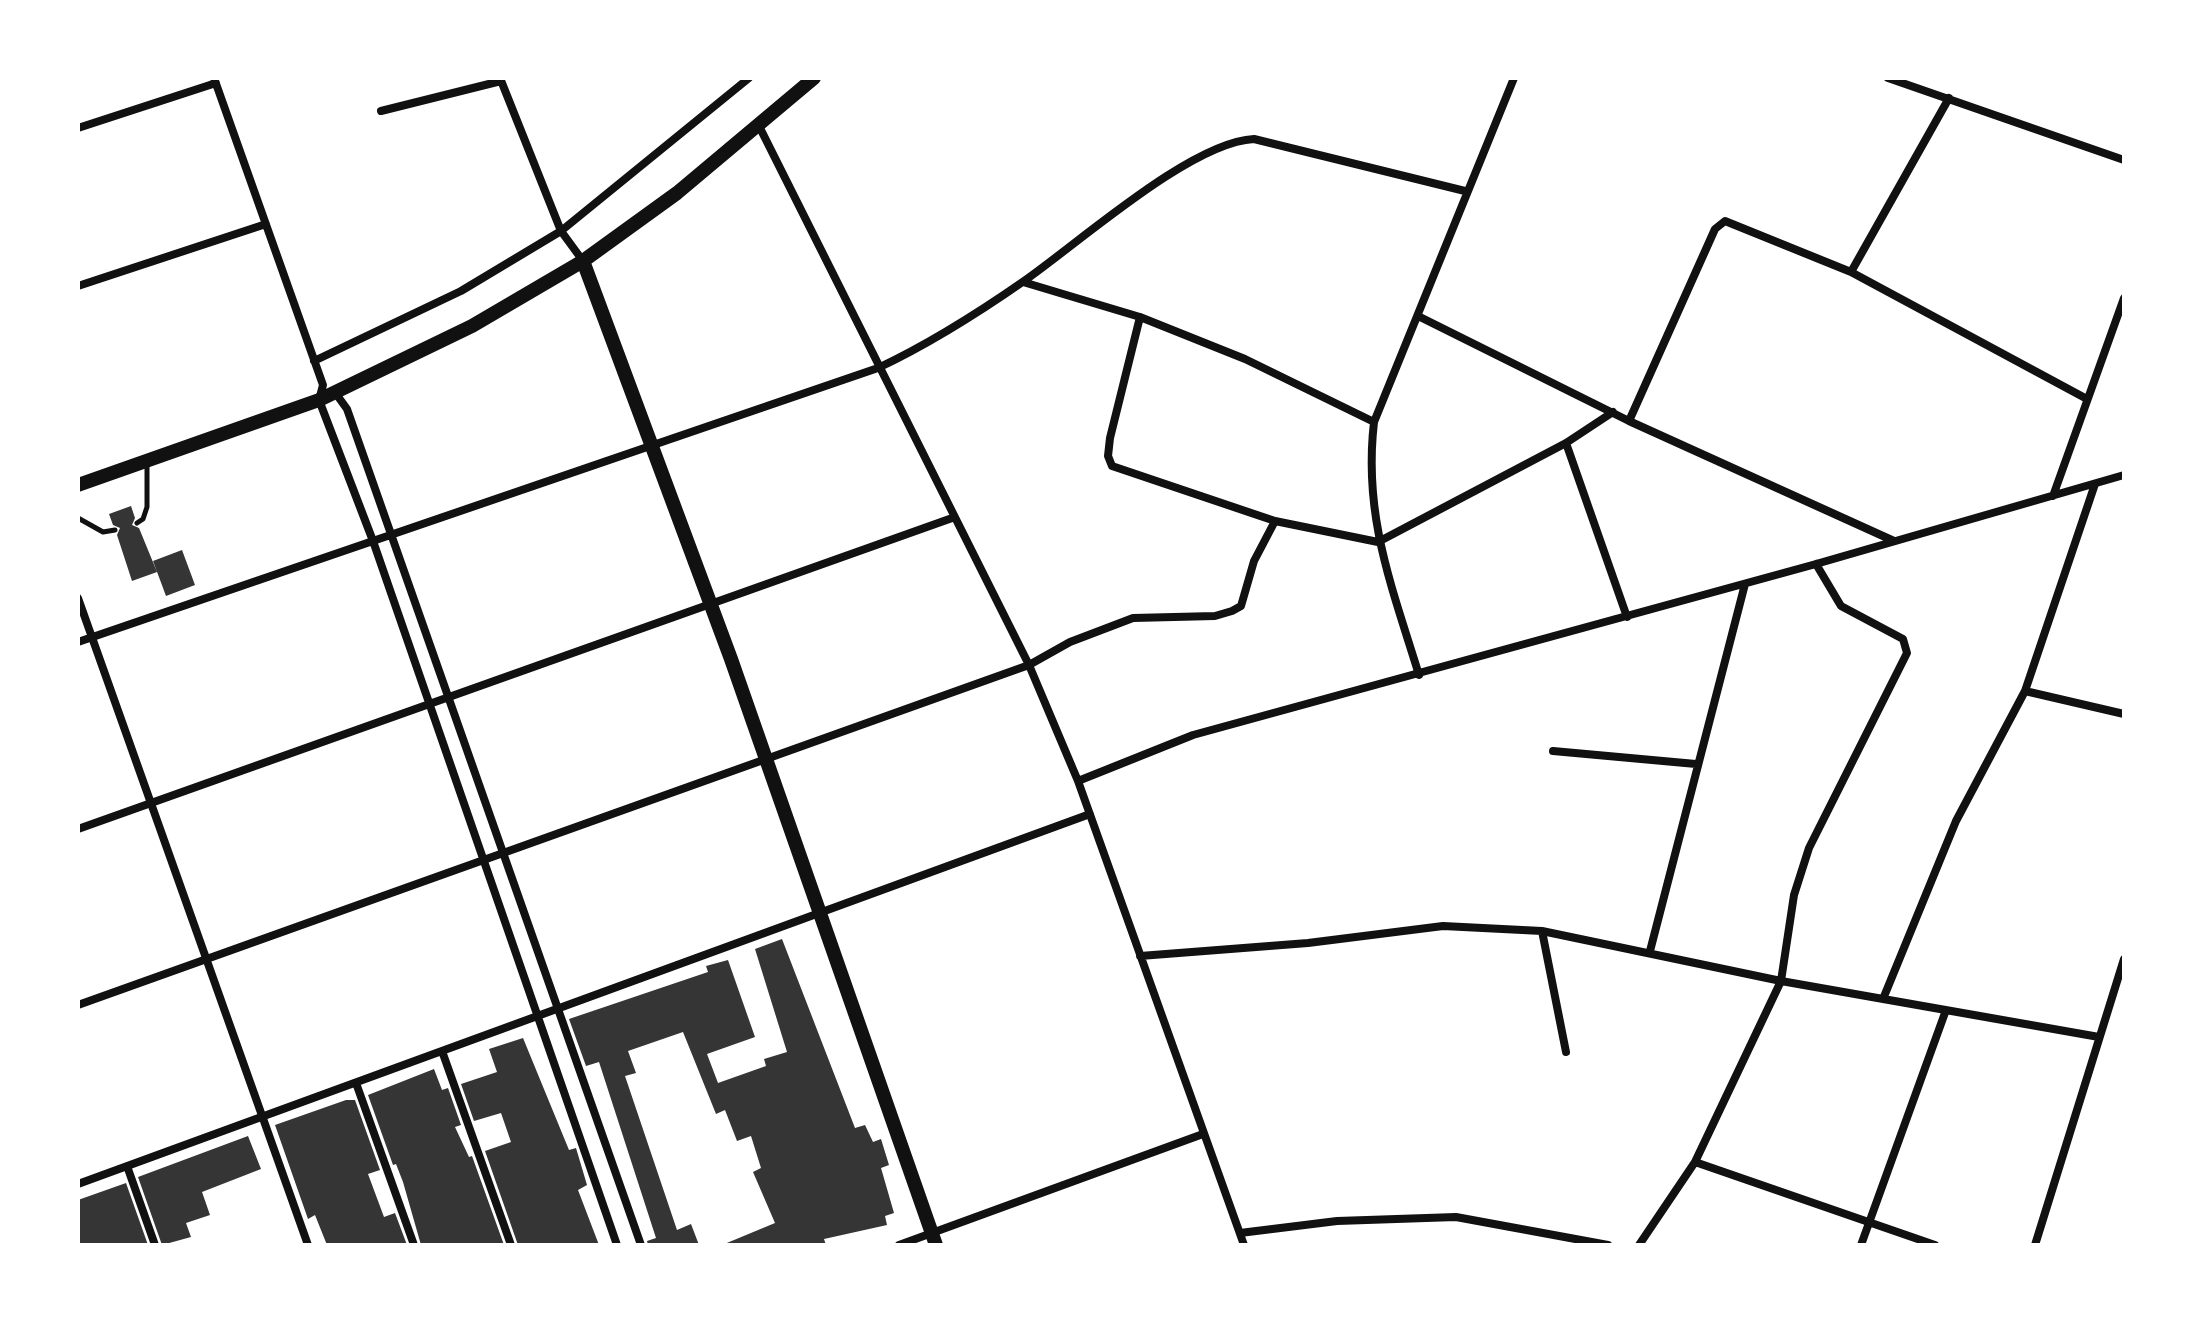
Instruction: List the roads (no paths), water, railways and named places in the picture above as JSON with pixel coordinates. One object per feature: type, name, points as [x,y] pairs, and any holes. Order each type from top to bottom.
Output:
[{"type":"main road","points":[[78,485],[319,400],[472,326],[583,261],[677,193],[759,126],[806,80]]},
{"type":"main road","points":[[583,261],[653,445],[933,1239]]},
{"type":"street","points":[[314,361],[461,291],[561,231],[749,78]]},
{"type":"street","points":[[1419,675],[1378,542],[1370,483],[1374,422],[1420,317],[1465,191],[1514,78]]},
{"type":"street","points":[[1888,78],[2124,160]]},
{"type":"street","points":[[78,128],[215,80],[323,385],[319,400],[373,541],[617,1245]]},
{"type":"street","points":[[381,111],[501,80],[561,231],[583,261]]},
{"type":"street","points":[[1851,272],[1949,98]]},
{"type":"street","points":[[759,126],[1029,665],[1078,781],[1244,1245]]},
{"type":"street","points":[[78,642],[878,368],[918,349],[1023,282],[1186,164],[1228,142],[1254,139],[1465,191]]},
{"type":"street","points":[[1629,421],[1720,222],[1738,224],[1851,272],[2087,399]]},
{"type":"street","points":[[78,286],[266,224]]},
{"type":"street","points":[[1023,282],[1140,317],[1245,359],[1374,422]]},
{"type":"street","points":[[2053,496],[2124,298]]},
{"type":"street","points":[[1140,317],[1110,438],[1108,462],[1275,521],[1378,542],[1566,443],[1613,412]]},
{"type":"street","points":[[1420,317],[1629,421],[1895,542]]},
{"type":"street","points":[[323,385],[336,393],[347,409],[641,1245]]},
{"type":"street","points":[[1566,443],[1627,617]]},
{"type":"street","points":[[1078,781],[1193,735],[1627,617],[2124,475]]},
{"type":"street","points":[[1883,999],[1956,821],[2025,691],[2095,484]]},
{"type":"street","points":[[78,829],[955,517]]},
{"type":"street","points":[[78,1005],[1029,665],[1070,642],[1133,618],[1215,616],[1232,611],[1241,606],[1254,561],[1275,521]]},
{"type":"street","points":[[1639,1245],[1695,1162],[1781,981],[1794,895],[1809,848],[1908,648],[1903,639],[1841,606],[1816,564]]},
{"type":"street","points":[[1650,951],[1745,584]]},
{"type":"street","points":[[78,598],[308,1245]]},
{"type":"street","points":[[2025,691],[2124,714]]},
{"type":"street","points":[[1553,751],[1696,764]]},
{"type":"street","points":[[78,1184],[1090,814]]},
{"type":"street","points":[[1140,956],[1308,943],[1443,926],[1542,931],[1650,951],[1781,981],[2099,1037]]},
{"type":"street","points":[[1542,931],[1566,1052]]},
{"type":"street","points":[[2035,1245],[2124,959]]},
{"type":"street","points":[[1861,1245],[1946,1010]]},
{"type":"street","points":[[442,1051],[511,1245]]},
{"type":"street","points":[[356,1083],[414,1245]]},
{"type":"street","points":[[899,1245],[933,1239],[1203,1134]]},
{"type":"street","points":[[1695,1162],[1935,1245]]},
{"type":"street","points":[[127,1166],[155,1245]]},
{"type":"street","points":[[1240,1233],[1352,1220],[1456,1217],[1608,1245]]},
{"type":"lane","points":[[137,523],[143,519],[147,507],[147,460]]},
{"type":"lane","points":[[78,518],[103,532],[115,530]]}]
